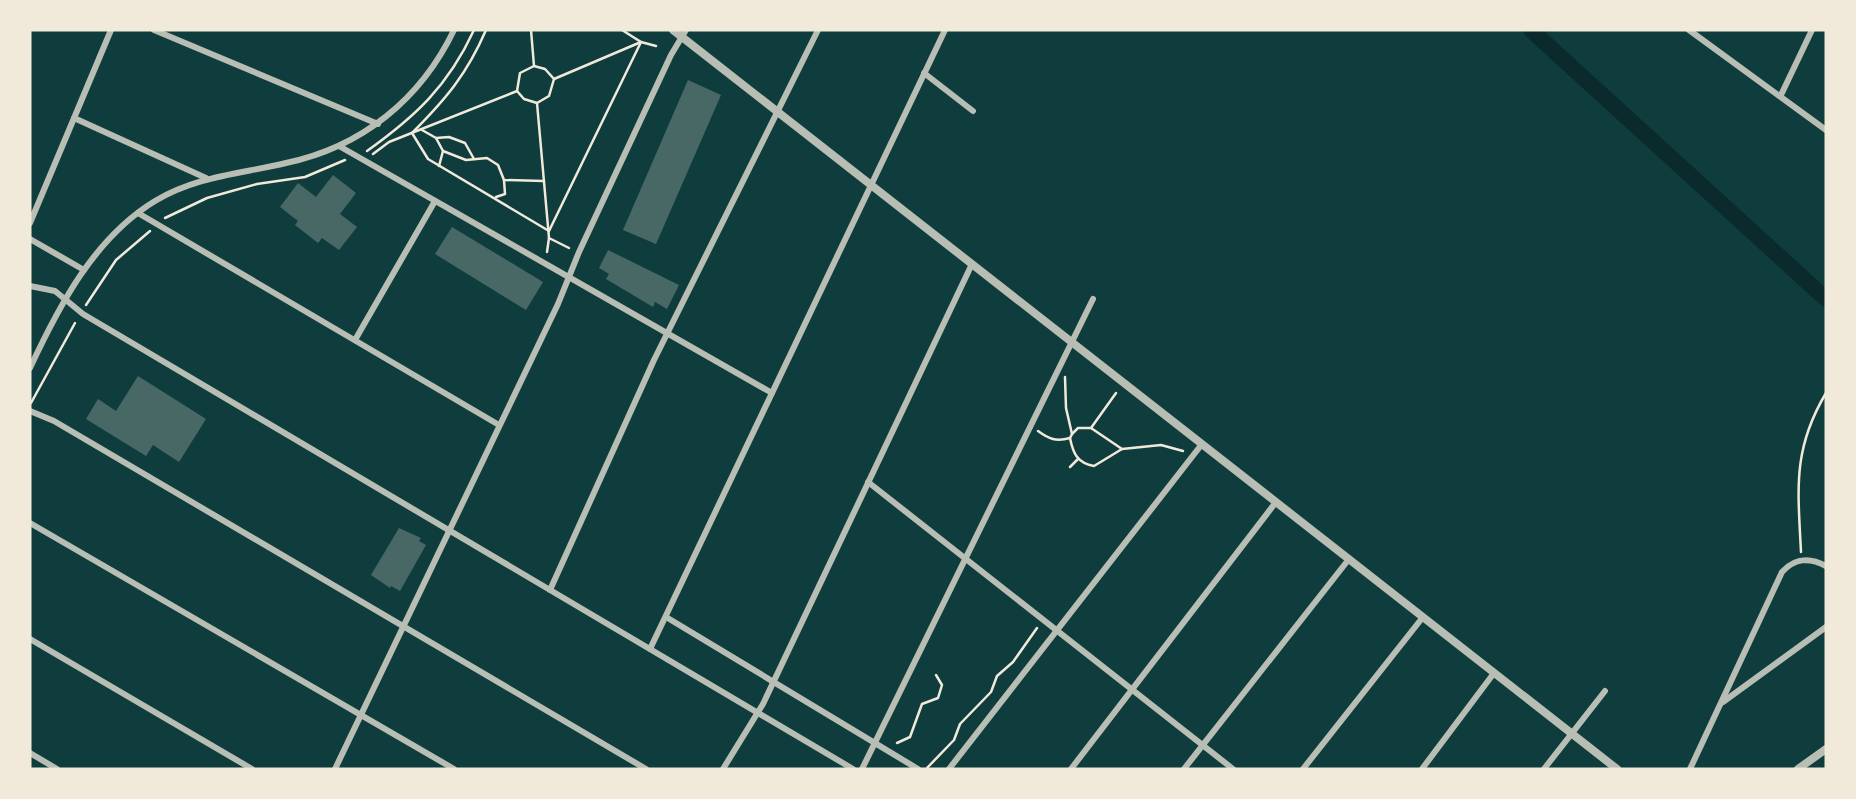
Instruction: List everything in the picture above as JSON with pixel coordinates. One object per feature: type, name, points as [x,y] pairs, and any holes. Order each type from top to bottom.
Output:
[{"type":"street","points":[[30,223],[111,30]]},
{"type":"street","points":[[154,30],[378,124]]},
{"type":"street","points":[[30,368],[65,299],[85,270],[138,214],[170,193],[206,178],[287,163],[339,146],[378,124],[426,77],[454,30]]},
{"type":"street","points":[[673,30],[684,33],[871,185],[1617,769]]},
{"type":"street","points":[[550,590],[654,360],[818,30]]},
{"type":"street","points":[[650,649],[945,30]]},
{"type":"street","points":[[1689,30],[1826,130]]},
{"type":"street","points":[[1780,95],[1812,30]]},
{"type":"street","points":[[335,769],[684,33]]},
{"type":"street","points":[[924,74],[973,111]]},
{"type":"street","points":[[74,118],[206,178]]},
{"type":"street","points":[[339,146],[772,393]]},
{"type":"street","points":[[355,340],[435,201]]},
{"type":"street","points":[[138,214],[499,425]]},
{"type":"street","points":[[30,239],[85,270]]},
{"type":"street","points":[[723,769],[773,682],[972,264]]},
{"type":"street","points":[[30,286],[49,288],[81,313],[853,769]]},
{"type":"street","points":[[862,769],[1070,341],[1093,299]]},
{"type":"street","points":[[30,408],[646,769]]},
{"type":"street","points":[[949,769],[1202,444]]},
{"type":"street","points":[[868,482],[1233,769]]},
{"type":"street","points":[[1071,769],[1276,502]]},
{"type":"street","points":[[30,523],[454,769]]},
{"type":"street","points":[[1184,769],[1349,559]]},
{"type":"street","points":[[1690,769],[1782,572],[1790,563],[1802,560],[1826,566]]},
{"type":"street","points":[[666,617],[875,743],[925,768]]},
{"type":"street","points":[[1303,769],[1423,617]]},
{"type":"street","points":[[1720,704],[1826,627]]},
{"type":"street","points":[[30,639],[252,769]]},
{"type":"street","points":[[1422,769],[1494,673]]},
{"type":"street","points":[[1545,769],[1605,691]]},
{"type":"street","points":[[1798,769],[1826,749]]},
{"type":"street","points":[[30,753],[57,769]]},
{"type":"path","points":[[30,408],[81,313],[116,260],[157,225],[207,198],[257,184],[305,177],[356,156],[412,118],[452,71],[474,30]]},
{"type":"path","points":[[412,133],[444,102],[470,67],[486,30]]},
{"type":"path","points":[[531,30],[534,66]]},
{"type":"path","points":[[622,30],[641,42],[656,46]]},
{"type":"path","points":[[554,79],[641,42]]},
{"type":"path","points":[[549,231],[641,42]]},
{"type":"path","points":[[517,91],[520,73],[534,66],[545,69],[554,79]]},
{"type":"path","points":[[517,91],[524,99],[537,103],[549,96],[554,79]]},
{"type":"path","points":[[367,163],[376,149],[517,91]]},
{"type":"path","points":[[537,103],[551,239],[579,252]]},
{"type":"path","points":[[421,129],[436,138],[443,151],[466,160],[487,158],[498,165],[504,180],[505,194],[495,198]]},
{"type":"path","points":[[412,133],[428,159],[549,231]]},
{"type":"path","points":[[436,138],[449,137],[465,143],[474,159]]},
{"type":"path","points":[[439,166],[443,151]]},
{"type":"path","points":[[504,180],[544,181]]},
{"type":"path","points":[[1059,365],[1068,382],[1066,408],[1072,433]]},
{"type":"path","points":[[1091,428],[1105,405],[1125,384]]},
{"type":"path","points":[[1802,560],[1796,492],[1798,470],[1807,433],[1826,393]]},
{"type":"path","points":[[1030,425],[1050,439],[1060,441],[1070,438]]},
{"type":"path","points":[[1122,449],[1091,428],[1078,428],[1070,438],[1078,459],[1094,466],[1122,449],[1161,445],[1181,449],[1192,457]]},
{"type":"path","points":[[1070,467],[1078,459]]},
{"type":"path","points":[[925,768],[954,740],[961,724],[991,692],[997,676],[1013,662],[1044,620]]},
{"type":"path","points":[[895,748],[897,742],[910,737],[916,728],[915,718],[922,705],[938,698],[942,685],[936,676]]},
{"type":"building","points":[[688,80],[721,95],[656,244],[623,230]]},
{"type":"building","points":[[333,175],[356,193],[340,214],[357,227],[339,250],[322,238],[318,243],[295,225],[298,221],[280,207],[298,183],[316,197]]},
{"type":"building","points":[[452,227],[543,282],[526,310],[435,254]]},
{"type":"building","points":[[608,250],[679,285],[667,309],[655,302],[653,307],[606,279],[609,274],[599,268]]},
{"type":"building","points":[[138,376],[206,419],[179,462],[153,445],[146,456],[86,419],[98,399],[116,411]]},
{"type":"building","points":[[399,528],[421,538],[419,541],[426,545],[400,591],[391,586],[390,588],[371,575]]},
{"type":"waterway","points":[[1531,30],[1826,299]]}]
